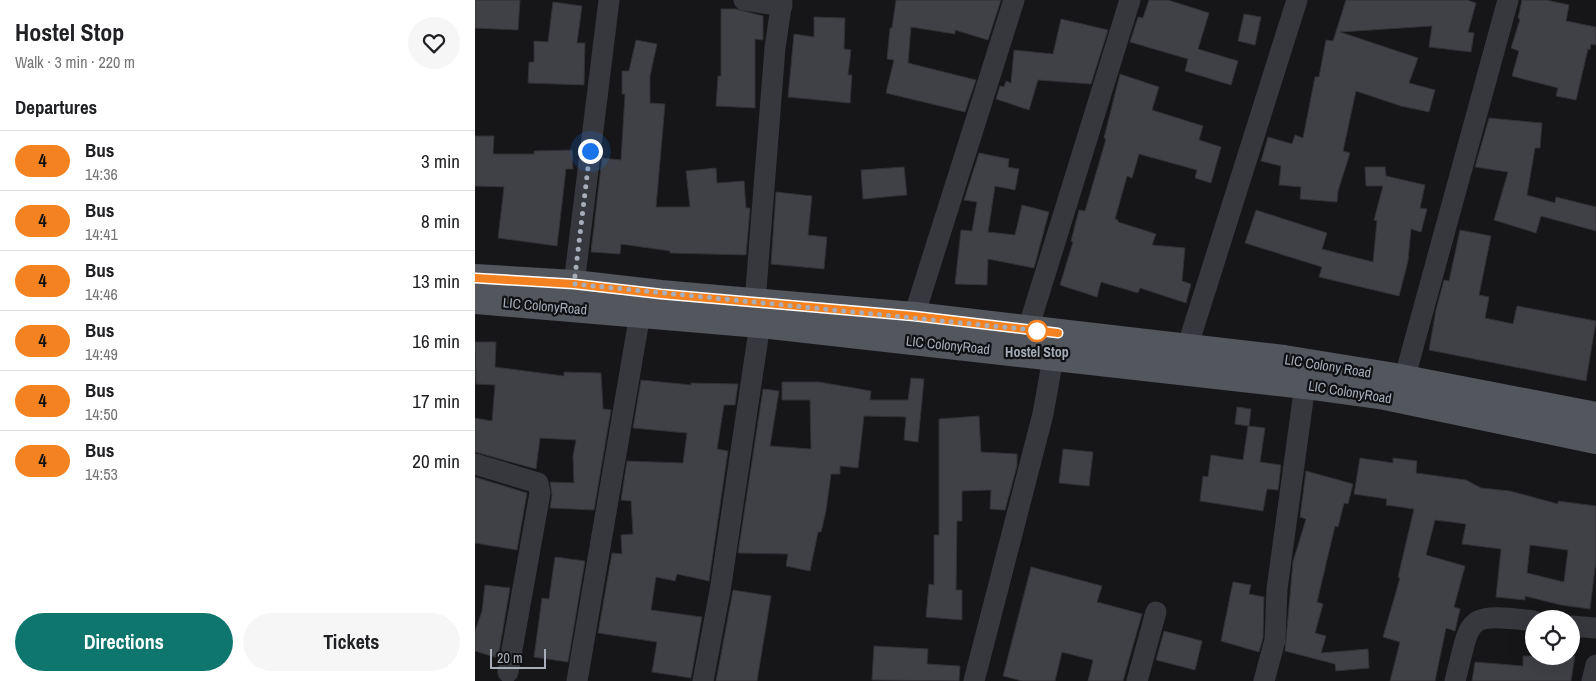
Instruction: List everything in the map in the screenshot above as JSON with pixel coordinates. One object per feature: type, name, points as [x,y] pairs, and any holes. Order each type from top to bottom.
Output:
[{"type":"main road","name":"LIC ColonyRoad","points":[[475,278],[574,284],[601,299],[640,314],[757,313],[914,316],[1028,329],[1056,345]]},
{"type":"main road","name":"LIC ColonyRoad","points":[[475,300],[601,299],[757,313],[1056,345],[1305,385],[1393,384],[1596,440]]},
{"type":"main road","name":"LIC Colony Road","points":[[1056,345],[1187,348],[1393,384],[1596,416]]},
{"type":"street","points":[[574,284],[609,0]]},
{"type":"street","points":[[703,681],[720,591],[757,313],[775,48],[782,3],[744,0]]},
{"type":"street","points":[[914,316],[1014,0]]},
{"type":"street","points":[[1028,329],[1130,0]]},
{"type":"street","points":[[1187,348],[1297,0]]},
{"type":"street","points":[[1393,384],[1508,0]]},
{"type":"street","points":[[577,681],[640,314]]},
{"type":"street","points":[[974,681],[1043,414],[1056,345]]},
{"type":"street","points":[[1263,681],[1275,640],[1277,589],[1305,385]]},
{"type":"street","points":[[475,464],[538,483],[540,493],[508,672]]},
{"type":"street","points":[[1137,681],[1156,612]]},
{"type":"street","points":[[1455,681],[1469,629],[1479,619],[1492,616],[1525,620]]},
{"type":"street","points":[[1580,627],[1596,628]]},
{"type":"street","points":[[1592,681],[1596,665]]},
{"type":"building","points":[[475,0],[520,0],[518,30],[475,28]]},
{"type":"building","points":[[896,0],[1001,0],[988,40],[955,30],[955,34],[911,27],[908,63],[976,80],[965,112],[886,93],[894,60],[887,59],[890,28],[892,28]]},
{"type":"building","points":[[1149,0],[1168,0],[1209,13],[1198,49],[1238,61],[1231,85],[1185,71],[1188,59],[1130,42],[1138,17],[1143,18]]},
{"type":"building","points":[[1346,0],[1467,0],[1476,3],[1468,32],[1474,33],[1471,52],[1429,47],[1432,26],[1340,32],[1418,58],[1409,83],[1435,90],[1429,112],[1401,106],[1356,91],[1343,151],[1350,153],[1338,191],[1337,202],[1300,199],[1301,187],[1279,185],[1281,166],[1261,161],[1268,137],[1292,144],[1295,135],[1303,138],[1315,77],[1319,77],[1326,40],[1333,41]]},
{"type":"building","points":[[1522,0],[1547,0],[1569,5],[1566,21],[1596,27],[1596,45],[1591,44],[1590,50],[1588,49],[1576,100],[1556,96],[1558,88],[1512,76],[1519,51],[1511,48],[1520,19],[1518,18]]},
{"type":"building","points":[[553,2],[582,6],[577,43],[585,43],[584,85],[528,83],[529,62],[534,62],[534,41],[548,42]]},
{"type":"building","points":[[721,9],[736,9],[763,16],[763,40],[755,39],[755,108],[716,106],[718,76],[721,76]]},
{"type":"building","points":[[1244,14],[1261,17],[1255,45],[1238,41]]},
{"type":"building","points":[[814,17],[845,18],[844,49],[851,50],[848,75],[852,75],[850,103],[788,97],[794,34],[814,37]]},
{"type":"building","points":[[1061,19],[1108,30],[1091,84],[1038,80],[1029,110],[996,99],[1000,86],[1004,87],[1006,81],[1011,83],[1014,50],[1053,54]]},
{"type":"building","points":[[636,40],[657,44],[650,76],[650,103],[665,104],[656,207],[690,207],[686,171],[716,168],[717,183],[744,181],[746,208],[750,208],[746,255],[670,253],[670,251],[621,244],[620,254],[591,252],[602,158],[621,160],[625,94],[622,94],[622,71],[629,71]]},
{"type":"building","points":[[1120,74],[1159,87],[1152,110],[1203,126],[1199,140],[1221,147],[1211,183],[1195,178],[1197,170],[1139,154],[1132,178],[1127,176],[1115,219],[1118,222],[1156,234],[1152,245],[1185,248],[1182,281],[1191,284],[1186,303],[1140,288],[1138,293],[1101,282],[1097,297],[1060,285],[1073,242],[1071,241],[1079,210],[1085,211],[1106,139],[1104,138]]},
{"type":"building","points":[[1489,118],[1542,123],[1540,148],[1535,148],[1527,195],[1555,203],[1556,197],[1596,207],[1596,231],[1541,216],[1536,233],[1494,220],[1508,172],[1475,167]]},
{"type":"building","points":[[475,136],[494,136],[493,154],[534,154],[534,151],[572,150],[573,169],[566,169],[557,246],[498,238],[504,187],[475,186]]},
{"type":"building","points":[[979,153],[1009,159],[1008,167],[1019,169],[1015,190],[995,186],[988,232],[1015,235],[1022,205],[1049,212],[1034,268],[988,259],[987,285],[955,284],[961,230],[972,231],[977,202],[964,200]]},
{"type":"building","points":[[904,167],[907,195],[863,199],[861,170]]},
{"type":"building","points":[[1365,167],[1385,167],[1386,176],[1425,185],[1420,208],[1427,209],[1421,232],[1411,229],[1408,261],[1399,296],[1319,277],[1322,267],[1245,243],[1256,210],[1327,233],[1322,249],[1373,262],[1377,221],[1374,220],[1383,186],[1366,186]]},
{"type":"building","points":[[776,192],[812,196],[808,235],[827,237],[824,269],[771,264]]},
{"type":"building","points":[[1460,230],[1491,236],[1479,295],[1489,297],[1485,318],[1513,324],[1517,306],[1596,321],[1586,381],[1429,350],[1436,310],[1444,280],[1449,281]]},
{"type":"building","points":[[475,342],[496,342],[495,367],[564,376],[564,372],[601,373],[603,409],[611,410],[594,510],[550,508],[552,495],[550,482],[574,483],[573,456],[576,440],[540,438],[536,469],[475,452],[475,418],[492,421],[495,385],[476,384]]},
{"type":"building","points":[[911,378],[924,379],[918,442],[904,440],[906,417],[864,416],[858,468],[840,466],[840,474],[831,474],[826,511],[821,532],[818,532],[810,571],[786,566],[788,554],[738,553],[763,389],[779,391],[770,446],[811,449],[810,400],[782,400],[782,382],[819,382],[871,391],[870,400],[908,400]]},
{"type":"building","points":[[641,380],[691,385],[691,383],[738,384],[735,405],[724,405],[717,449],[728,451],[709,581],[677,574],[675,581],[656,577],[651,610],[702,617],[691,678],[652,672],[657,642],[598,633],[612,553],[622,554],[621,535],[633,534],[631,501],[621,500],[627,461],[683,463],[687,433],[633,428]]},
{"type":"building","points":[[1237,407],[1251,409],[1249,426],[1235,424]]},
{"type":"building","points":[[979,416],[981,452],[1017,454],[1017,466],[1005,510],[990,509],[991,490],[962,491],[962,521],[957,521],[956,590],[962,590],[962,620],[926,617],[929,584],[934,585],[934,535],[939,535],[939,419]]},
{"type":"building","points":[[1248,426],[1265,428],[1260,462],[1281,465],[1278,490],[1267,489],[1263,511],[1200,501],[1203,476],[1208,477],[1211,455],[1243,460]]},
{"type":"building","points":[[1063,449],[1093,452],[1089,486],[1059,483]]},
{"type":"building","points":[[1360,458],[1393,463],[1393,458],[1417,461],[1416,473],[1466,480],[1481,488],[1510,491],[1558,504],[1558,501],[1596,506],[1596,560],[1590,609],[1561,605],[1525,596],[1525,600],[1496,597],[1501,549],[1462,544],[1466,524],[1435,520],[1426,555],[1465,566],[1454,607],[1460,609],[1455,631],[1446,628],[1435,681],[1390,681],[1400,642],[1383,637],[1400,578],[1398,577],[1414,509],[1386,505],[1387,499],[1354,494]],"holes":[[[1530,545],[1568,550],[1564,582],[1527,573]]]},
{"type":"building","points":[[1306,471],[1353,484],[1348,504],[1344,503],[1338,527],[1335,526],[1317,602],[1323,604],[1315,633],[1326,636],[1321,653],[1368,649],[1369,668],[1336,671],[1335,664],[1285,651],[1293,562],[1306,519],[1300,517]]},
{"type":"building","points":[[475,477],[527,493],[517,550],[475,543]]},
{"type":"building","points":[[555,557],[585,561],[568,662],[534,657],[542,598],[549,599]]},
{"type":"building","points":[[1031,567],[1102,586],[1097,602],[1142,614],[1123,681],[1088,681],[1093,660],[1062,652],[1055,681],[1022,681],[1003,676]]},
{"type":"building","points":[[1233,582],[1251,585],[1249,594],[1264,597],[1263,638],[1259,652],[1221,641]]},
{"type":"building","points":[[485,585],[510,588],[498,658],[475,651],[475,631],[482,611]]},
{"type":"building","points":[[733,590],[771,596],[757,681],[716,681]]},
{"type":"building","points":[[1164,631],[1202,641],[1195,670],[1156,660]]},
{"type":"building","points":[[874,646],[928,649],[927,664],[960,666],[959,681],[872,680]]},
{"type":"building","points":[[1523,656],[1525,656],[1525,665],[1574,665],[1571,681],[1472,681],[1475,662],[1523,666]]},
{"type":"bus line","name":"4","points":[[475,278],[574,284],[661,294],[914,316],[1058,333]]},
{"type":"place","name":"Hostel Stop","points":[[1037,331]]},
{"type":"route","points":[[590,151],[574,284],[661,294],[914,316],[1043,331],[1037,331]]}]
